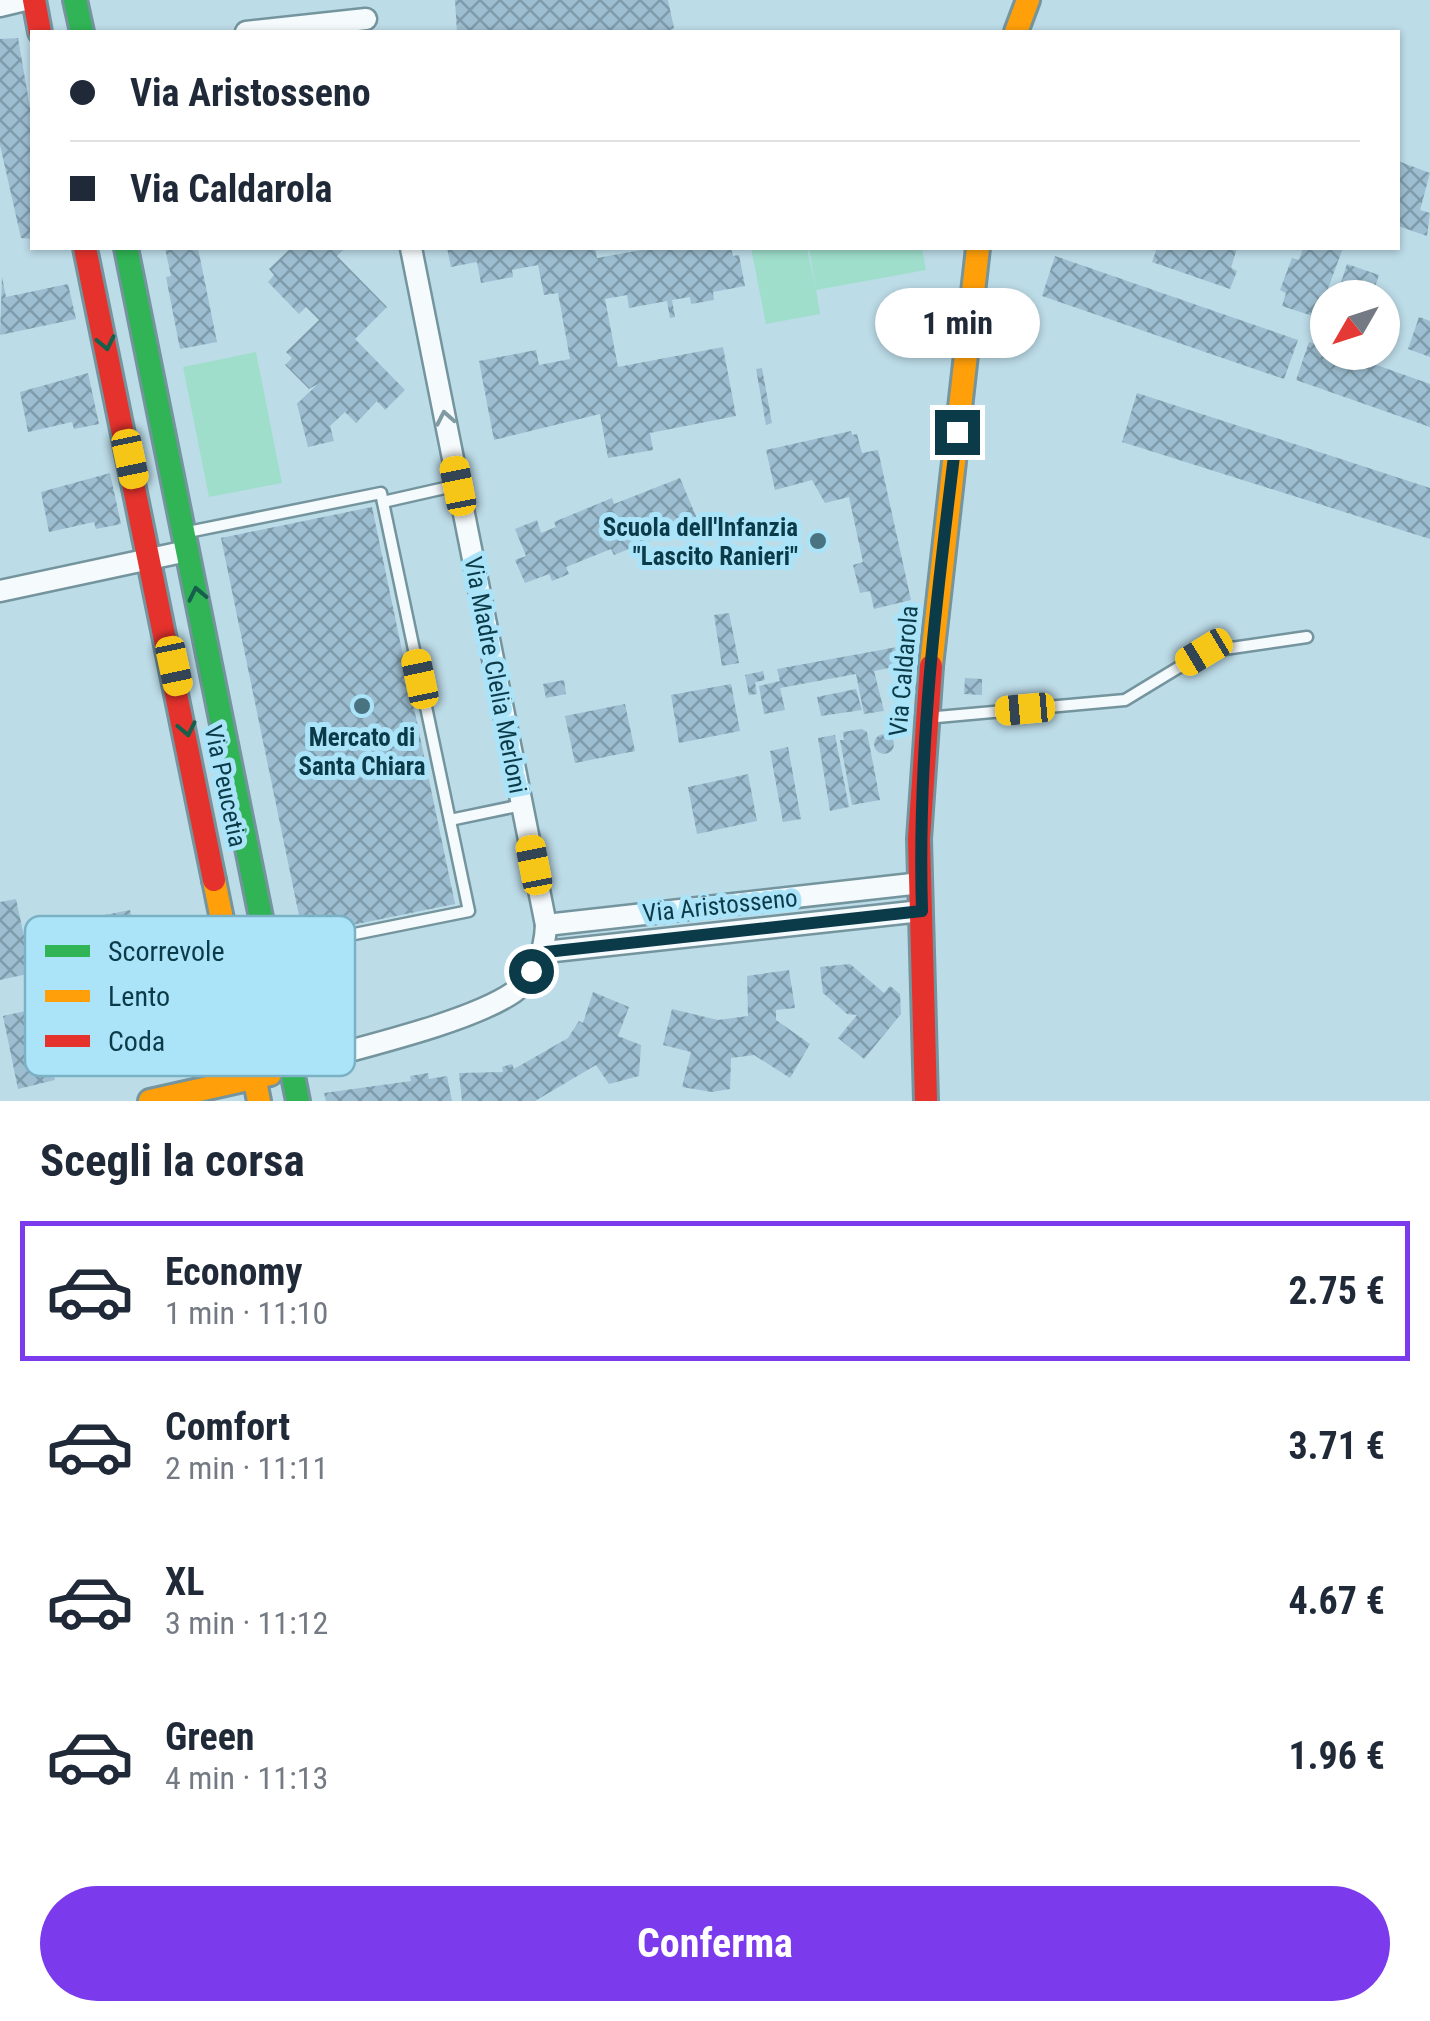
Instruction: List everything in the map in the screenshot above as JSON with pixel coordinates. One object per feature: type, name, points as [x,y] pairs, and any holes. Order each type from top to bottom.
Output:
[{"type":"main road","points":[[34,0],[40,30]]},
{"type":"main road","points":[[76,0],[82,30]]},
{"type":"main road","points":[[1017,30],[1028,0]]},
{"type":"main road","name":"Via Peucetia","points":[[86,250],[223,916]]},
{"type":"main road","points":[[126,250],[261,916]]},
{"type":"main road","name":"Via Caldarola","points":[[926,1101],[921,882],[925,718],[978,250]]},
{"type":"main road","points":[[286,1101],[290,1076]]},
{"type":"main road","points":[[293,1076],[298,1101]]},
{"type":"main road","points":[[150,1101],[258,1090]]},
{"type":"street","points":[[0,6],[25,0]]},
{"type":"street","points":[[262,30],[366,17]]},
{"type":"street","name":"Via Madre Clelia Merloni","points":[[411,250],[546,925]]},
{"type":"street","points":[[0,592],[151,558],[185,542]]},
{"type":"street","name":"Via Aristosseno","points":[[546,925],[921,882]]},
{"type":"street","name":"Via Aristosseno","points":[[546,952],[922,911]]},
{"type":"street","points":[[355,1047],[474,1011],[516,991],[546,952],[546,925]]},
{"type":"lane","points":[[382,502],[458,486]]},
{"type":"lane","points":[[185,542],[381,493],[469,912],[355,935]]},
{"type":"lane","points":[[925,718],[1126,700],[1204,652],[1307,636]]},
{"type":"lane","points":[[450,820],[522,805]]},
{"type":"green space","points":[[751,250],[807,250],[820,314],[766,324]]},
{"type":"green space","points":[[809,250],[922,250],[926,270],[816,290]]},
{"type":"green space","points":[[256,352],[282,483],[209,497],[183,367]]},
{"type":"building","points":[[455,0],[668,0],[674,28],[670,30],[457,30]]},
{"type":"building","points":[[18,38],[30,107],[30,239],[21,238],[0,145],[0,39]]},
{"type":"building","points":[[1400,162],[1430,173],[1420,210],[1430,213],[1427,236],[1400,227]]},
{"type":"building","points":[[165,250],[198,250],[217,342],[180,349],[166,277],[171,276]]},
{"type":"building","points":[[289,250],[343,250],[337,256],[387,307],[355,339],[405,390],[385,410],[377,401],[356,423],[345,412],[330,426],[334,441],[308,447],[297,404],[318,384],[309,389],[285,365],[292,358],[286,352],[319,320],[306,307],[299,314],[268,282],[274,275],[269,269]]},
{"type":"building","points":[[447,250],[595,250],[597,258],[641,250],[732,250],[733,256],[739,255],[745,286],[713,292],[714,300],[691,304],[690,297],[672,300],[675,317],[670,318],[667,301],[629,308],[627,295],[605,299],[618,367],[723,347],[736,416],[650,433],[653,450],[608,458],[600,414],[494,440],[479,361],[536,350],[539,365],[570,359],[558,293],[544,295],[538,265],[512,270],[513,277],[481,283],[477,262],[451,267]]},
{"type":"building","points":[[1156,250],[1236,250],[1231,268],[1237,271],[1230,289],[1152,262]]},
{"type":"building","points":[[1302,250],[1342,250],[1331,280],[1310,280],[1310,315],[1282,306],[1286,293],[1280,290],[1292,258],[1299,260]]},
{"type":"building","points":[[1055,256],[1298,340],[1284,379],[1042,296]]},
{"type":"building","points":[[1347,264],[1379,275],[1377,280],[1342,280]]},
{"type":"building","points":[[2,277],[6,297],[68,284],[76,319],[0,335]]},
{"type":"building","points":[[1419,317],[1430,321],[1430,357],[1408,349]]},
{"type":"building","points":[[1309,342],[1310,370],[1391,370],[1430,384],[1430,427],[1296,380]]},
{"type":"building","points":[[762,368],[772,423],[766,425],[756,369]]},
{"type":"building","points":[[88,373],[99,424],[74,429],[72,422],[28,432],[20,392]]},
{"type":"building","points":[[1137,393],[1430,488],[1430,539],[1122,442]]},
{"type":"building","points":[[851,431],[852,435],[857,434],[862,453],[878,450],[911,600],[874,609],[870,591],[860,593],[853,565],[863,562],[849,497],[825,503],[812,480],[775,490],[766,450]]},
{"type":"building","points":[[110,473],[121,524],[96,529],[94,522],[49,532],[41,492]]},
{"type":"building","points":[[680,478],[698,521],[614,555],[611,549],[566,567],[569,574],[552,581],[549,574],[525,583],[515,560],[526,556],[515,529],[537,520],[541,533],[556,527],[554,522],[612,498],[614,504]]},
{"type":"building","points":[[372,507],[455,904],[355,924],[355,916],[299,916],[221,538]]},
{"type":"building","points":[[729,613],[739,663],[722,666],[714,615]]},
{"type":"building","points":[[908,645],[910,664],[874,671],[884,711],[864,714],[856,674],[780,688],[785,710],[764,714],[759,686],[780,681],[777,669]]},
{"type":"building","points":[[763,671],[765,680],[755,682],[757,694],[749,695],[745,675]]},
{"type":"building","points":[[965,678],[982,679],[982,695],[964,694]]},
{"type":"building","points":[[564,680],[566,694],[546,698],[543,684]]},
{"type":"building","points":[[731,684],[740,731],[679,743],[671,695]]},
{"type":"building","points":[[856,689],[862,710],[821,716],[817,697]]},
{"type":"building","points":[[625,704],[635,751],[575,763],[565,716]]},
{"type":"building","points":[[843,732],[867,732],[880,800],[852,805],[840,740],[844,740]]},
{"type":"building","points":[[880,734],[888,734],[894,744],[888,754],[880,754],[874,748],[874,740]]},
{"type":"building","points":[[835,735],[849,807],[830,811],[818,738]]},
{"type":"building","points":[[788,747],[801,819],[783,822],[770,751]]},
{"type":"building","points":[[748,774],[757,821],[697,834],[688,787]]},
{"type":"building","points":[[16,899],[25,941],[25,975],[0,980],[0,902]]},
{"type":"building","points":[[130,910],[131,916],[100,916]]},
{"type":"building","points":[[850,964],[884,993],[890,986],[900,994],[901,1014],[864,1059],[838,1038],[857,1015],[847,1014],[823,993],[820,967]]},
{"type":"building","points":[[789,970],[795,1008],[776,1010],[776,1020],[810,1044],[790,1078],[754,1055],[731,1058],[730,1089],[712,1092],[682,1087],[691,1052],[663,1045],[672,1009],[718,1020],[748,1016],[747,976]]},
{"type":"building","points":[[593,992],[629,1007],[618,1036],[641,1045],[639,1076],[609,1084],[596,1065],[535,1101],[462,1101],[459,1073],[503,1072],[502,1067],[512,1064],[514,1069],[568,1038],[579,1021],[583,1023]]},
{"type":"building","points":[[25,1011],[25,1076],[54,1076],[55,1080],[18,1089],[3,1016]]},
{"type":"building","points":[[428,1073],[429,1079],[447,1076],[452,1101],[326,1101],[324,1093],[411,1081],[410,1076]]},
{"type":"traffic: fast","points":[[75,0],[82,30]]},
{"type":"traffic: fast","points":[[126,250],[261,916]]},
{"type":"traffic: fast","points":[[293,1076],[298,1101]]},
{"type":"traffic: slow","points":[[1017,30],[1028,0]]},
{"type":"traffic: slow","points":[[931,666],[978,250]]},
{"type":"traffic: slow","points":[[214,880],[221,916]]},
{"type":"traffic: slow","points":[[254,1076],[259,1101]]},
{"type":"traffic: slow","points":[[150,1101],[261,1076]]},
{"type":"traffic: jam","points":[[34,0],[40,30]]},
{"type":"traffic: jam","points":[[85,250],[214,880]]},
{"type":"traffic: jam","points":[[926,1101],[919,839],[931,666]]},
{"type":"place","name":"Scuola dell'Infanzia \"Lascito Ranieri\"","points":[[818,541]]},
{"type":"place","name":"Mercato di Santa Chiara","points":[[362,706]]},
{"type":"route","points":[[531,971],[546,952],[922,911],[919,839],[925,718],[957,432]]}]
